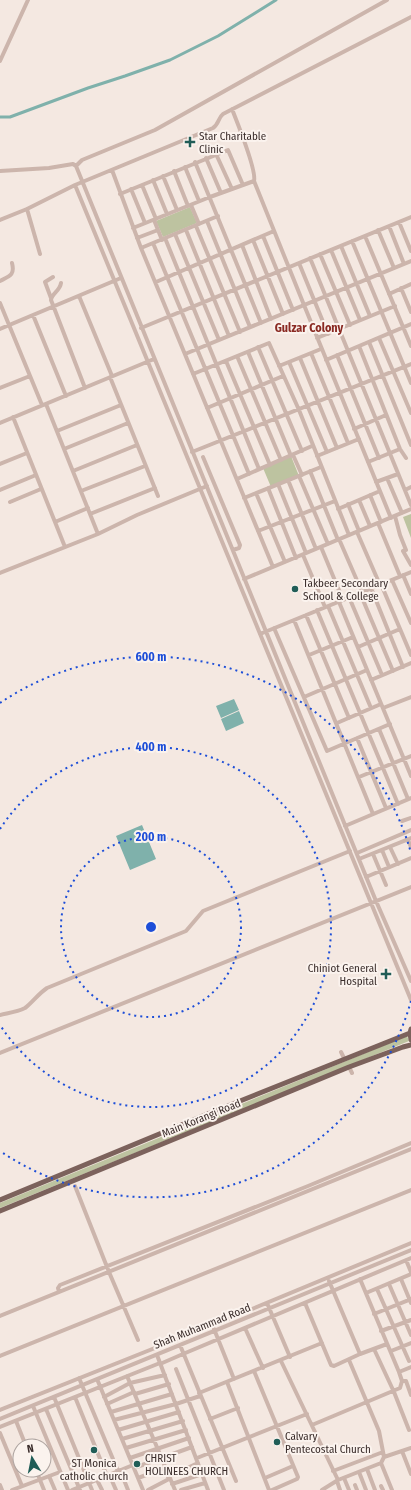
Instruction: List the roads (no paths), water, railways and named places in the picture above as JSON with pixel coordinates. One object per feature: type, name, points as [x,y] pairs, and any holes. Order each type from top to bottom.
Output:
[{"type":"main road","points":[[410,1031],[411,1040]]},
{"type":"main road","name":"Main Korangi Road","points":[[0,1200],[410,1031]]},
{"type":"main road","name":"Main Korangi Road","points":[[0,1211],[349,1067],[411,1045]]},
{"type":"street","points":[[0,61],[28,0]]},
{"type":"street","points":[[76,166],[82,160],[155,130],[387,0]]},
{"type":"street","points":[[0,220],[75,185],[213,128],[223,114],[411,17]]},
{"type":"street","points":[[232,109],[247,147],[255,174],[254,181],[358,439],[380,491],[393,517],[406,550],[403,551],[411,565]]},
{"type":"street","points":[[120,194],[195,162],[228,150],[242,185]]},
{"type":"street","points":[[216,154],[232,189]]},
{"type":"street","points":[[206,158],[221,193]]},
{"type":"street","points":[[195,162],[232,249],[261,323]]},
{"type":"street","points":[[0,171],[49,168],[73,164],[76,166]]},
{"type":"street","points":[[76,166],[154,359],[240,546],[236,549]]},
{"type":"street","points":[[185,167],[199,202]]},
{"type":"street","points":[[112,170],[141,248],[273,567]]},
{"type":"street","points":[[174,171],[240,332]]},
{"type":"street","points":[[163,176],[178,210]]},
{"type":"street","points":[[153,180],[167,214]]},
{"type":"street","points":[[133,228],[254,181]]},
{"type":"street","points":[[142,184],[158,230],[178,272],[259,469]]},
{"type":"street","points":[[75,185],[411,1000]]},
{"type":"street","points":[[131,189],[146,224]]},
{"type":"street","points":[[26,209],[40,254]]},
{"type":"street","points":[[141,248],[218,216]]},
{"type":"street","points":[[142,328],[378,230],[411,218]]},
{"type":"street","points":[[207,221],[250,327]]},
{"type":"street","points":[[399,222],[411,251]]},
{"type":"street","points":[[389,226],[404,264]]},
{"type":"street","points":[[137,238],[158,230]]},
{"type":"street","points":[[186,230],[229,336]]},
{"type":"street","points":[[378,230],[394,268]]},
{"type":"street","points":[[156,282],[274,231]]},
{"type":"street","points":[[175,234],[219,340]]},
{"type":"street","points":[[263,236],[293,310]]},
{"type":"street","points":[[365,236],[411,346]]},
{"type":"street","points":[[253,240],[283,314]]},
{"type":"street","points":[[352,241],[411,382]]},
{"type":"street","points":[[153,243],[249,474]]},
{"type":"street","points":[[242,245],[271,319]]},
{"type":"street","points":[[341,246],[370,316]]},
{"type":"street","points":[[332,250],[360,320]]},
{"type":"street","points":[[320,254],[350,325]]},
{"type":"street","points":[[310,258],[410,502]]},
{"type":"street","points":[[185,354],[411,261]]},
{"type":"street","points":[[0,281],[12,273],[14,270],[12,263]]},
{"type":"street","points":[[299,263],[328,334]]},
{"type":"street","points":[[54,277],[45,282],[53,307],[85,388]]},
{"type":"street","points":[[0,329],[121,278]]},
{"type":"street","points":[[51,298],[60,287],[61,283]]},
{"type":"street","points":[[389,294],[411,284]]},
{"type":"street","points":[[401,288],[411,312]]},
{"type":"street","points":[[79,296],[158,496]]},
{"type":"street","points":[[0,303],[30,376],[57,431],[98,534]]},
{"type":"street","points":[[317,338],[394,306]]},
{"type":"street","points":[[33,315],[66,396]]},
{"type":"street","points":[[326,360],[411,324]]},
{"type":"street","points":[[379,338],[411,414]]},
{"type":"street","points":[[369,342],[411,445]]},
{"type":"street","points":[[193,374],[269,343],[299,410],[312,446],[349,535]]},
{"type":"street","points":[[358,346],[400,449],[406,458]]},
{"type":"street","points":[[258,347],[302,451]]},
{"type":"street","points":[[279,366],[322,349]]},
{"type":"street","points":[[248,352],[328,544]]},
{"type":"street","points":[[311,353],[348,444]]},
{"type":"street","points":[[337,355],[379,458]]},
{"type":"street","points":[[237,356],[280,460]]},
{"type":"street","points":[[300,358],[337,448]]},
{"type":"street","points":[[0,423],[154,359]]},
{"type":"street","points":[[226,361],[270,464]]},
{"type":"street","points":[[290,362],[327,452]]},
{"type":"street","points":[[195,451],[411,364]]},
{"type":"street","points":[[0,388],[30,376]]},
{"type":"street","points":[[207,408],[283,376]]},
{"type":"street","points":[[57,431],[121,405]]},
{"type":"street","points":[[354,429],[386,415]]},
{"type":"street","points":[[12,418],[65,547]]},
{"type":"street","points":[[64,449],[128,423]]},
{"type":"street","points":[[317,456],[358,439]]},
{"type":"street","points":[[73,470],[137,445]]},
{"type":"street","points":[[236,479],[312,446]]},
{"type":"street","points":[[368,462],[400,449]]},
{"type":"street","points":[[0,464],[27,452]]},
{"type":"street","points":[[204,457],[203,465],[207,486],[236,549],[244,579],[366,877],[411,981]]},
{"type":"street","points":[[81,491],[145,466]]},
{"type":"street","points":[[244,498],[321,467]]},
{"type":"street","points":[[310,471],[393,671]]},
{"type":"street","points":[[376,482],[398,474]]},
{"type":"street","points":[[0,490],[36,475]]},
{"type":"street","points":[[387,478],[402,513]]},
{"type":"street","points":[[288,480],[302,514],[319,548],[341,601],[353,636],[411,776]]},
{"type":"street","points":[[278,484],[292,518],[304,554],[326,607],[343,641],[371,708]]},
{"type":"street","points":[[0,573],[98,534],[137,515],[207,486]]},
{"type":"street","points":[[405,490],[411,487]]},
{"type":"street","points":[[90,514],[155,488]]},
{"type":"street","points":[[268,488],[296,558]]},
{"type":"street","points":[[10,502],[41,489]]},
{"type":"street","points":[[338,509],[380,491]]},
{"type":"street","points":[[256,493],[285,562]]},
{"type":"street","points":[[370,495],[402,576],[411,594]]},
{"type":"street","points":[[359,500],[370,526]]},
{"type":"street","points":[[258,531],[335,501]]},
{"type":"street","points":[[348,504],[380,584],[411,655]]},
{"type":"street","points":[[55,522],[88,508]]},
{"type":"street","points":[[244,579],[411,509]]},
{"type":"street","points":[[260,634],[411,572]]},
{"type":"street","points":[[392,580],[411,623]]},
{"type":"street","points":[[371,588],[403,666]]},
{"type":"street","points":[[349,597],[382,676]]},
{"type":"street","points":[[318,610],[398,804]]},
{"type":"street","points":[[306,615],[349,718]]},
{"type":"street","points":[[294,620],[337,722],[373,814]]},
{"type":"street","points":[[274,628],[327,751],[390,724]]},
{"type":"street","points":[[358,647],[400,629]]},
{"type":"street","points":[[309,655],[353,636]]},
{"type":"street","points":[[371,680],[411,663]]},
{"type":"street","points":[[304,697],[367,670]]},
{"type":"street","points":[[383,708],[411,697]]},
{"type":"street","points":[[337,722],[381,704]]},
{"type":"street","points":[[345,826],[409,799],[379,729]]},
{"type":"street","points":[[357,738],[386,808]]},
{"type":"street","points":[[359,777],[411,756]]},
{"type":"street","points":[[402,821],[411,818]]},
{"type":"street","points":[[0,1015],[12,1013],[26,1007],[36,996],[47,988],[186,931],[204,911],[349,851],[356,851],[411,830]]},
{"type":"street","points":[[359,859],[409,839],[411,847]]},
{"type":"street","points":[[390,847],[398,864]]},
{"type":"street","points":[[382,850],[389,867]]},
{"type":"street","points":[[373,854],[386,885]]},
{"type":"street","points":[[366,877],[411,858]]},
{"type":"street","points":[[0,1053],[411,886]]},
{"type":"street","points":[[341,1052],[344,1058]]},
{"type":"street","points":[[349,1067],[352,1073]]},
{"type":"street","points":[[235,1218],[411,1143]]},
{"type":"street","points":[[59,1292],[58,1288],[60,1286],[166,1243],[209,1228],[411,1149]]},
{"type":"street","points":[[357,1165],[359,1170]]},
{"type":"street","points":[[75,1186],[138,1340]]},
{"type":"street","points":[[0,1356],[411,1190]]},
{"type":"street","points":[[0,1316],[168,1248],[209,1228]]},
{"type":"street","points":[[166,1243],[168,1248]]},
{"type":"street","name":"Shah Muhammad Road","points":[[0,1410],[112,1364],[213,1325],[411,1243]]},
{"type":"street","name":"Shah Muhammad Road","points":[[0,1419],[411,1250]]},
{"type":"street","points":[[0,1427],[183,1354],[411,1258]]},
{"type":"street","points":[[366,1293],[390,1284],[411,1273],[406,1260]]},
{"type":"street","points":[[327,1277],[360,1354]]},
{"type":"street","points":[[312,1425],[394,1392],[400,1388],[402,1381],[399,1372],[360,1279]]},
{"type":"street","points":[[374,1314],[410,1300],[401,1279]]},
{"type":"street","points":[[390,1284],[411,1335]]},
{"type":"street","points":[[378,1289],[409,1361]]},
{"type":"street","points":[[267,1302],[290,1357]]},
{"type":"street","points":[[305,1303],[332,1366],[387,1344]]},
{"type":"street","points":[[382,1331],[411,1320]]},
{"type":"street","points":[[213,1325],[234,1379]]},
{"type":"street","points":[[245,1328],[263,1368]]},
{"type":"street","points":[[114,1420],[188,1400],[234,1379],[322,1343]]},
{"type":"street","points":[[391,1352],[411,1343]]},
{"type":"street","points":[[180,1346],[236,1481]]},
{"type":"street","points":[[374,1349],[394,1392],[409,1430]]},
{"type":"street","points":[[157,1355],[208,1490]]},
{"type":"street","points":[[281,1360],[333,1471],[340,1490]]},
{"type":"street","points":[[349,1360],[379,1431],[384,1455],[381,1463],[392,1490]]},
{"type":"street","points":[[112,1364],[115,1372]]},
{"type":"street","points":[[399,1372],[411,1367]]},
{"type":"street","points":[[176,1369],[224,1490]]},
{"type":"street","points":[[227,1382],[271,1490],[298,1478],[254,1371]]},
{"type":"street","points":[[104,1397],[130,1383],[165,1375]]},
{"type":"street","points":[[127,1376],[175,1490]]},
{"type":"street","points":[[79,1378],[128,1490]]},
{"type":"street","points":[[97,1379],[143,1490]]},
{"type":"street","points":[[402,1381],[406,1381],[411,1395]]},
{"type":"street","points":[[107,1404],[134,1393],[169,1384]]},
{"type":"street","points":[[111,1412],[172,1394]]},
{"type":"street","points":[[54,1397],[92,1490]]},
{"type":"street","points":[[75,1397],[108,1475],[116,1490]]},
{"type":"street","points":[[33,1406],[68,1490]]},
{"type":"street","points":[[210,1419],[238,1408]]},
{"type":"street","points":[[46,1409],[80,1488]]},
{"type":"street","points":[[118,1430],[179,1412]]},
{"type":"street","points":[[148,1490],[209,1454],[306,1414]]},
{"type":"street","points":[[16,1421],[23,1438]]},
{"type":"street","points":[[122,1439],[183,1421]]},
{"type":"street","points":[[126,1448],[186,1430]]},
{"type":"street","points":[[0,1433],[22,1486]]},
{"type":"street","points":[[130,1458],[189,1438]]},
{"type":"street","points":[[72,1490],[119,1471],[192,1447]]},
{"type":"street","points":[[333,1471],[411,1448]]},
{"type":"street","points":[[402,1451],[411,1474]]},
{"type":"street","points":[[324,1489],[337,1481],[381,1463]]},
{"type":"street","points":[[265,1478],[292,1466]]},
{"type":"street","points":[[138,1478],[165,1468]]},
{"type":"street","points":[[367,1469],[374,1490]]},
{"type":"street","points":[[52,1475],[60,1472]]},
{"type":"street","points":[[359,1472],[366,1490]]},
{"type":"street","points":[[172,1484],[202,1474]]},
{"type":"street","points":[[12,1490],[44,1478]]},
{"type":"street","points":[[50,1478],[55,1490]]},
{"type":"street","points":[[344,1478],[349,1490]]},
{"type":"street","points":[[40,1480],[44,1490]]},
{"type":"street","points":[[97,1480],[102,1490]]},
{"type":"street","points":[[181,1490],[206,1483]]},
{"type":"street","points":[[28,1484],[31,1490]]},
{"type":"street","points":[[0,1485],[2,1490]]},
{"type":"street","points":[[355,1485],[358,1490]]},
{"type":"water","points":[[234,699],[239,710],[221,718],[216,706]]},
{"type":"water","points":[[239,711],[244,723],[226,731],[221,719]]},
{"type":"water","points":[[142,825],[156,859],[130,870],[116,836]]},
{"type":"waterway","points":[[0,117],[10,117],[170,60],[218,36],[276,0]]},
{"type":"place","name":"Star Charitable Clinic","points":[[190,142]]},
{"type":"place","name":"Takbeer Secondary School & College","points":[[295,589]]},
{"type":"place","name":"Chiniot General Hospital","points":[[386,974]]},
{"type":"place","name":"Calvary Pentecostal Church","points":[[277,1442]]},
{"type":"place","name":"ST Monica catholic church","points":[[94,1450]]},
{"type":"place","name":"CHRIST HOLINEES CHURCH","points":[[137,1464]]},
{"type":"district","name":"Gulzar Colony","points":[[309,328]]}]
